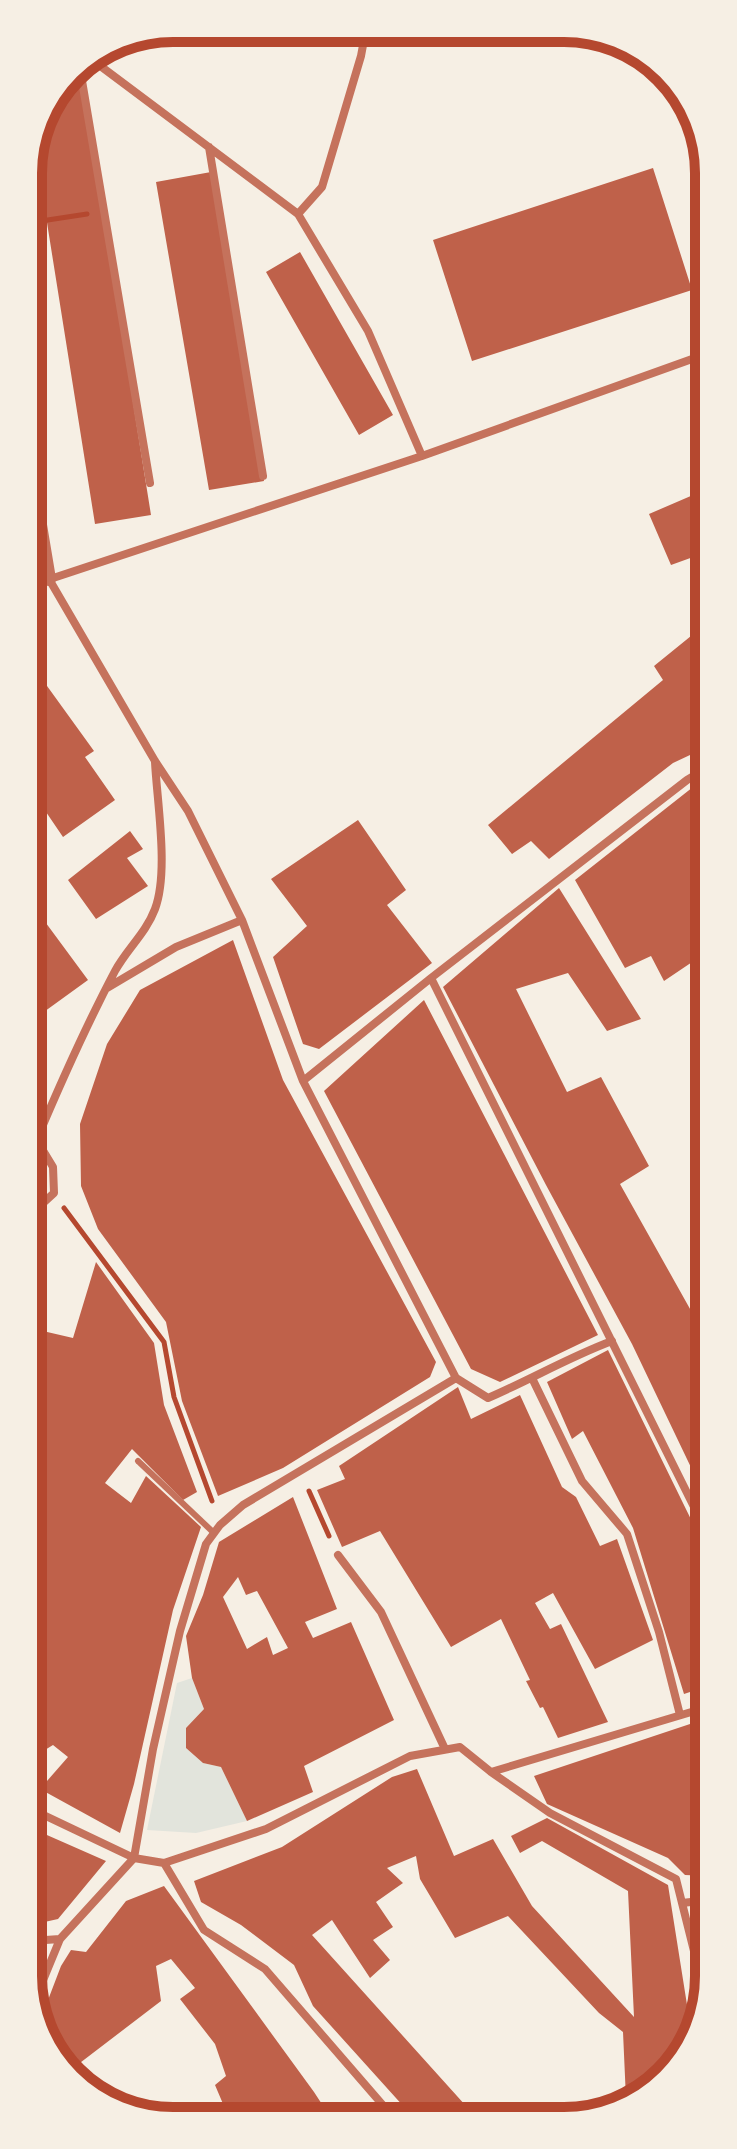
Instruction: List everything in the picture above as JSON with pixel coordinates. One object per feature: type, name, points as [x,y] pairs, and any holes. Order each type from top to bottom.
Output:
[{"type":"street","points":[[298,214],[322,187],[364,42]]},
{"type":"street","points":[[99,65],[298,214],[368,331],[422,456]]},
{"type":"street","points":[[82,79],[150,483]]},
{"type":"street","points":[[209,147],[263,476]]},
{"type":"street","points":[[42,581],[422,456],[695,358]]},
{"type":"street","points":[[42,537],[49,579],[155,761],[188,811],[242,920],[303,1081],[456,1378],[488,1398],[577,1354],[612,1341]]},
{"type":"street","points":[[42,1127],[105,989],[155,908],[162,869],[155,761]]},
{"type":"street","points":[[303,1081],[431,978],[695,775]]},
{"type":"street","points":[[105,989],[176,947],[242,920]]},
{"type":"street","points":[[431,978],[695,1509]]},
{"type":"street","points":[[42,1148],[53,1167],[54,1193],[42,1204]]},
{"type":"street","points":[[43,1981],[60,1939],[134,1858],[153,1749],[180,1631],[206,1544],[243,1505],[456,1378]]},
{"type":"street","points":[[532,1378],[582,1481],[627,1534],[659,1632],[680,1715]]},
{"type":"street","points":[[338,1555],[381,1612],[445,1749]]},
{"type":"street","points":[[491,1772],[695,1711]]},
{"type":"street","points":[[42,1814],[134,1858],[164,1863],[266,1829],[410,1756],[460,1747],[550,1813],[676,1879],[695,1955]]},
{"type":"street","points":[[164,1863],[204,1930],[265,1969],[384,2107]]},
{"type":"street","points":[[682,1903],[695,1902]]},
{"type":"street","points":[[42,1940],[60,1939]]},
{"type":"lane","points":[[138,1461],[217,1529]]},
{"type":"path","points":[[42,221],[104,211]]},
{"type":"path","points":[[54,1193],[164,1342],[174,1397],[217,1529]]},
{"type":"path","points":[[300,1472],[338,1555]]},
{"type":"shaded area","points":[[192,1678],[204,1709],[186,1728],[186,1748],[203,1763],[221,1767],[247,1821],[196,1833],[147,1830],[177,1683]]},
{"type":"building","points":[[81,79],[151,515],[95,524],[42,191],[46,139],[55,115]]},
{"type":"building","points":[[653,168],[692,290],[472,361],[433,240]]},
{"type":"building","points":[[211,172],[264,481],[209,490],[156,182]]},
{"type":"building","points":[[300,252],[393,415],[359,435],[266,272]]},
{"type":"building","points":[[695,494],[695,556],[671,565],[649,514]]},
{"type":"building","points":[[695,633],[695,753],[673,763],[549,859],[531,841],[512,854],[488,825],[663,680],[654,666]]},
{"type":"building","points":[[42,679],[94,751],[85,757],[115,800],[63,837],[46,812],[42,815]]},
{"type":"building","points":[[695,785],[695,960],[664,981],[651,956],[625,968],[575,880]]},
{"type":"building","points":[[358,820],[406,890],[387,905],[432,963],[319,1049],[303,1044],[273,957],[307,926],[271,879]]},
{"type":"building","points":[[130,831],[143,849],[127,858],[148,886],[96,919],[68,880]]},
{"type":"building","points":[[559,888],[641,1019],[607,1031],[568,973],[516,989],[567,1092],[601,1077],[649,1166],[620,1184],[695,1318],[695,1476],[632,1344],[443,987]]},
{"type":"building","points":[[42,918],[88,980],[42,1013]]},
{"type":"building","points":[[233,940],[283,1080],[436,1362],[430,1377],[283,1468],[218,1496],[182,1401],[166,1322],[98,1229],[81,1186],[80,1124],[107,1044],[140,990]]},
{"type":"building","points":[[424,1000],[598,1335],[500,1382],[471,1369],[324,1091]]},
{"type":"building","points":[[96,1262],[154,1343],[164,1405],[197,1492],[183,1500],[132,1449],[105,1483],[131,1503],[146,1476],[201,1527],[173,1610],[120,1833],[42,1790],[68,1757],[53,1745],[42,1752],[42,1416],[47,1404],[42,1401],[42,1331],[73,1338]]},
{"type":"building","points":[[608,1350],[695,1528],[695,1690],[684,1694],[633,1528],[583,1431],[572,1439],[547,1382]]},
{"type":"building","points":[[458,1387],[471,1419],[520,1395],[562,1487],[576,1497],[600,1546],[617,1539],[653,1640],[595,1669],[553,1593],[535,1603],[550,1629],[561,1624],[608,1722],[558,1738],[526,1681],[530,1680],[501,1619],[451,1647],[380,1531],[342,1547],[317,1490],[345,1479],[339,1466]]},
{"type":"building","points":[[293,1497],[337,1609],[305,1622],[313,1638],[351,1622],[394,1720],[304,1766],[313,1792],[247,1821],[221,1767],[203,1763],[186,1748],[186,1728],[204,1709],[192,1678],[186,1636],[203,1595],[219,1542]],"holes":[[[238,1577],[246,1595],[257,1591],[288,1648],[273,1655],[267,1637],[247,1649],[223,1597]]]},
{"type":"building","points":[[695,1722],[695,1875],[685,1875],[668,1858],[547,1804],[534,1776]]},
{"type":"building","points":[[417,1769],[454,1856],[493,1839],[532,1906],[634,2017],[628,1891],[542,1841],[520,1853],[511,1836],[547,1818],[668,1885],[689,2016],[673,2049],[651,2075],[626,2092],[623,2032],[599,2013],[508,1916],[455,1938],[420,1879],[416,1856],[387,1868],[403,1883],[376,1902],[393,1927],[373,1940],[390,1960],[370,1978],[332,1920],[312,1935],[465,2107],[404,2107],[313,2006],[294,1965],[241,1925],[201,1902],[194,1881],[282,1847],[392,1777]]},
{"type":"building","points":[[42,1833],[106,1861],[58,1919],[42,1923]]},
{"type":"building","points":[[164,1886],[324,2107],[224,2107],[215,2085],[226,2076],[215,2044],[180,1999],[195,1988],[171,1959],[156,1966],[161,2001],[77,2065],[55,2034],[46,2006],[61,1966],[71,1950],[86,1952],[126,1901]]}]
